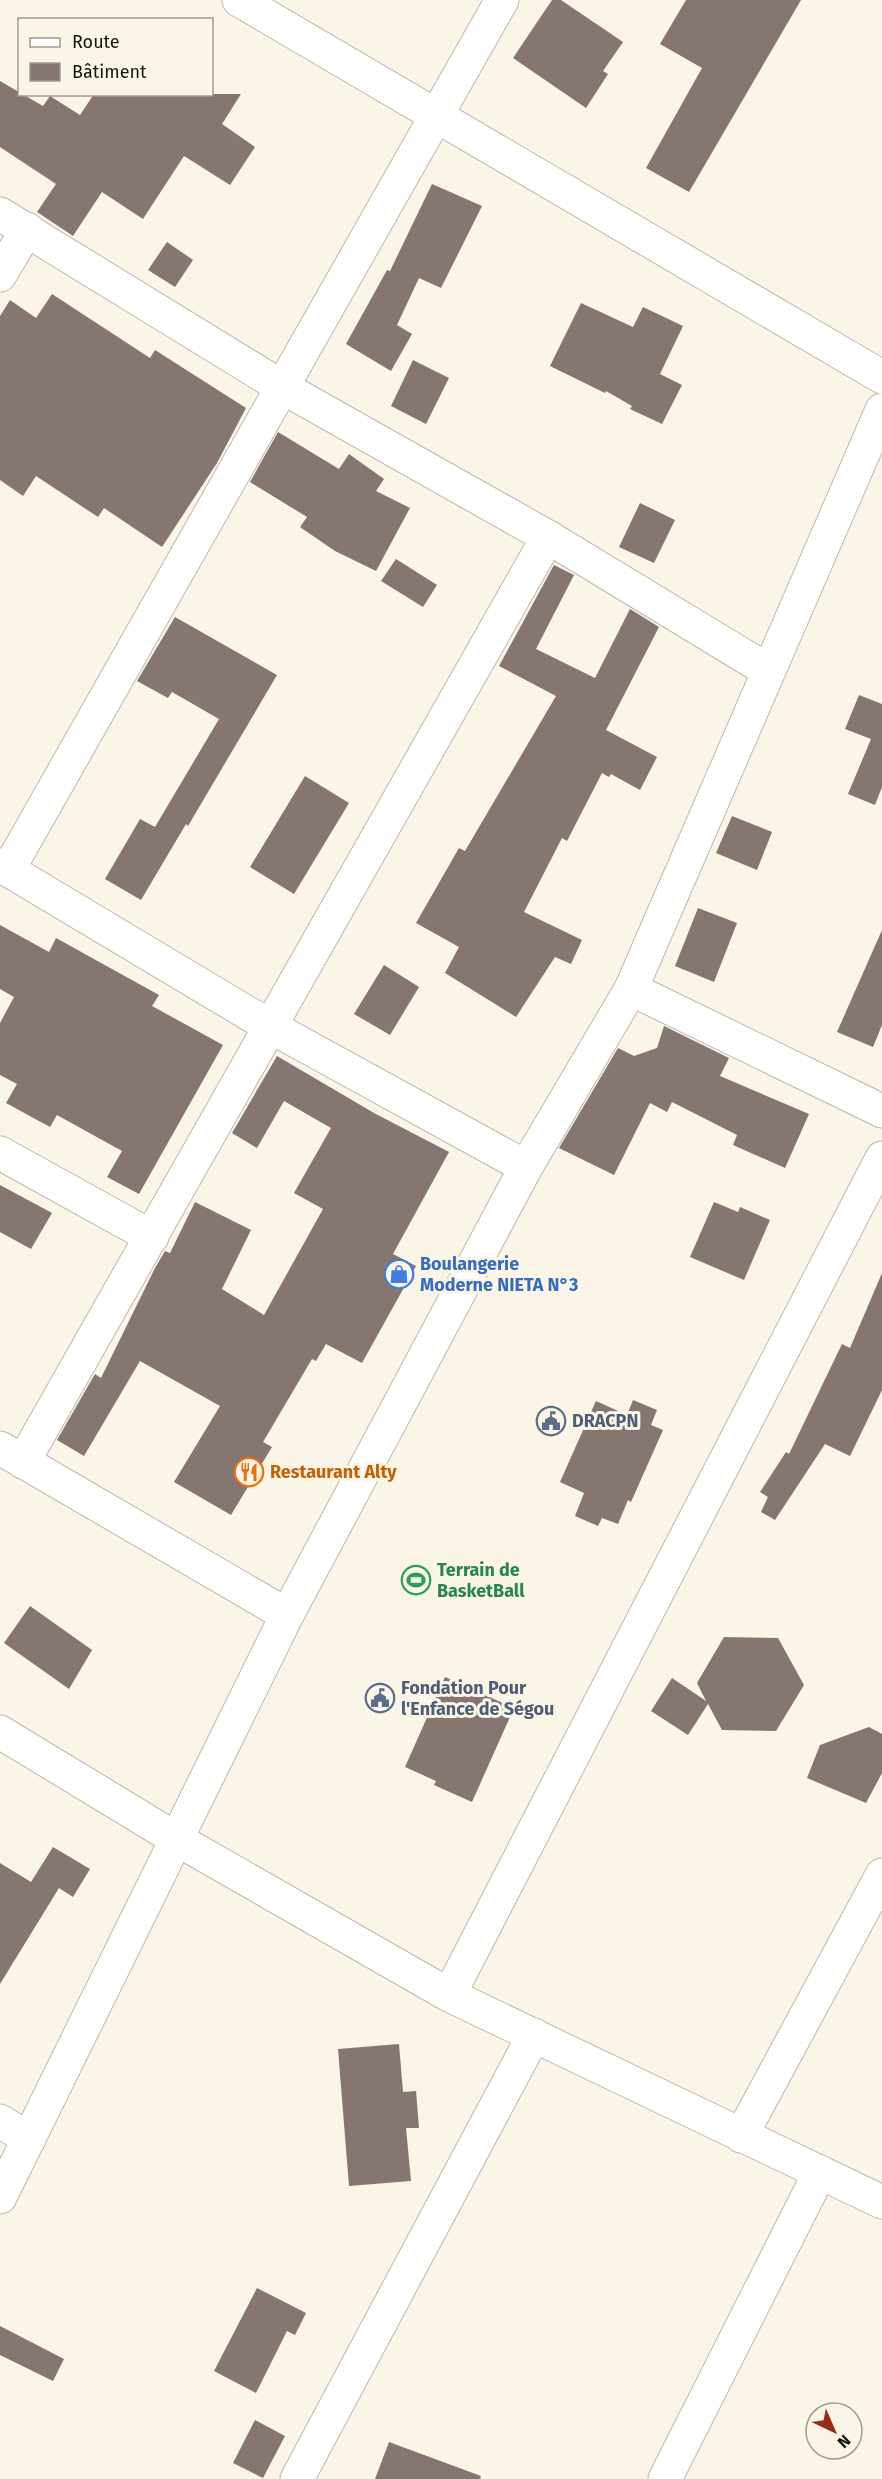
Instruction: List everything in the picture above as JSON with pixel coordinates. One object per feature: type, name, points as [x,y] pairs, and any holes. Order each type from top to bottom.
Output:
[{"type":"street","points":[[239,0],[437,114],[882,377]]},
{"type":"street","points":[[502,0],[4,868],[271,1027],[526,1167]]},
{"type":"street","points":[[0,275],[13,221],[282,387],[548,537],[767,670]]},
{"type":"street","points":[[0,2197],[287,1615],[526,1167],[632,989],[767,670],[882,410]]},
{"type":"street","points":[[287,1615],[12,1455],[152,1237],[548,537]]},
{"type":"street","points":[[632,989],[882,1110]]},
{"type":"street","points":[[0,1153],[152,1237]]},
{"type":"street","points":[[449,1995],[882,1158]]},
{"type":"street","points":[[0,1732],[178,1840],[449,1995],[882,2202]]},
{"type":"street","points":[[741,2136],[882,1875]]},
{"type":"street","points":[[297,2479],[534,2035]]},
{"type":"street","points":[[0,2121],[29,2139]]},
{"type":"street","points":[[665,2479],[820,2172]]},
{"type":"building","points":[[552,0],[561,0],[623,42],[603,71],[608,74],[586,108],[513,58]]},
{"type":"building","points":[[686,0],[801,0],[689,192],[646,168],[702,68],[660,44]]},
{"type":"building","points":[[0,81],[18,91],[18,96],[26,96],[43,106],[50,96],[80,115],[93,96],[241,94],[222,124],[255,147],[230,185],[184,156],[143,219],[102,192],[73,236],[37,212],[56,184],[0,147]]},
{"type":"building","points":[[432,184],[482,206],[441,288],[419,278],[397,325],[412,334],[391,371],[346,344],[387,270],[390,271]]},
{"type":"building","points":[[167,242],[193,260],[175,287],[148,270]]},
{"type":"building","points":[[52,294],[150,358],[155,350],[246,408],[217,463],[162,547],[104,508],[98,517],[36,476],[23,496],[0,480],[0,316],[10,300],[36,318]]},
{"type":"building","points":[[581,303],[633,327],[643,307],[683,326],[660,374],[682,385],[662,424],[630,409],[632,406],[606,391],[605,393],[550,366]]},
{"type":"building","points":[[413,360],[449,378],[426,424],[391,406]]},
{"type":"building","points":[[278,432],[339,469],[349,454],[384,479],[376,491],[410,508],[376,571],[335,551],[300,527],[307,517],[250,482]]},
{"type":"building","points":[[640,503],[675,520],[654,563],[619,547]]},
{"type":"building","points":[[396,559],[437,585],[423,607],[381,581]]},
{"type":"building","points":[[554,565],[574,575],[536,649],[595,678],[630,609],[659,627],[606,730],[657,757],[640,790],[611,774],[609,777],[602,773],[567,841],[562,838],[524,912],[582,940],[571,964],[555,957],[516,1017],[445,973],[459,947],[416,923],[459,848],[465,851],[556,696],[499,666]]},
{"type":"building","points":[[175,617],[277,675],[188,826],[186,824],[141,900],[105,879],[140,819],[155,827],[219,719],[172,692],[168,698],[137,681]]},
{"type":"building","points":[[859,695],[882,704],[882,787],[875,805],[848,794],[871,739],[845,729]]},
{"type":"building","points":[[305,776],[349,803],[294,894],[250,867]]},
{"type":"building","points":[[732,816],[772,832],[757,870],[716,853]]},
{"type":"building","points":[[698,908],[737,923],[714,982],[675,966]]},
{"type":"building","points":[[0,925],[49,952],[56,938],[159,995],[152,1006],[223,1045],[139,1194],[107,1177],[122,1151],[57,1115],[50,1127],[6,1103],[17,1084],[0,1075],[0,1023],[14,997],[0,989]]},
{"type":"building","points":[[882,930],[882,1025],[873,1047],[837,1032]]},
{"type":"building","points":[[384,965],[419,987],[390,1035],[354,1014]]},
{"type":"building","points":[[664,1026],[729,1058],[720,1076],[809,1114],[785,1168],[733,1145],[737,1135],[672,1102],[667,1112],[650,1103],[614,1175],[559,1148],[618,1048],[634,1056],[657,1048]]},
{"type":"building","points":[[277,1056],[374,1113],[449,1152],[393,1254],[416,1266],[362,1363],[326,1344],[316,1361],[312,1359],[263,1442],[272,1447],[231,1515],[174,1482],[220,1406],[140,1361],[84,1456],[57,1440],[95,1374],[101,1378],[155,1268],[165,1251],[170,1253],[195,1202],[251,1230],[222,1289],[264,1315],[323,1209],[294,1193],[331,1128],[284,1101],[257,1148],[232,1133]]},
{"type":"building","points":[[0,1185],[52,1213],[31,1249],[0,1232]]},
{"type":"building","points":[[714,1202],[738,1212],[740,1207],[770,1220],[744,1280],[690,1257]]},
{"type":"building","points":[[882,1273],[882,1390],[850,1456],[825,1444],[775,1520],[761,1512],[768,1497],[760,1492],[786,1452],[789,1454],[842,1344],[850,1348]]},
{"type":"building","points":[[633,1400],[657,1410],[651,1425],[663,1430],[631,1502],[628,1500],[618,1524],[602,1518],[598,1526],[575,1516],[584,1493],[560,1482],[596,1401],[627,1415]]},
{"type":"building","points":[[30,1606],[92,1650],[69,1689],[4,1643]]},
{"type":"building","points":[[724,1637],[778,1638],[804,1685],[776,1731],[722,1730],[708,1704],[688,1735],[651,1711],[672,1678],[706,1701],[697,1683]]},
{"type":"building","points":[[445,1677],[514,1708],[472,1802],[434,1785],[436,1781],[405,1767]]},
{"type":"building","points":[[869,1727],[882,1734],[882,1773],[866,1803],[807,1778],[820,1745]]},
{"type":"building","points":[[53,1847],[90,1869],[73,1897],[59,1888],[0,1984],[0,1863],[31,1882]]},
{"type":"building","points":[[399,2044],[403,2092],[416,2091],[419,2128],[406,2128],[411,2181],[349,2186],[338,2049]]},
{"type":"building","points":[[257,2288],[306,2313],[295,2335],[287,2331],[256,2393],[214,2371]]},
{"type":"building","points":[[0,2326],[64,2359],[53,2381],[0,2355]]},
{"type":"building","points":[[255,2420],[285,2436],[263,2478],[233,2463]]},
{"type":"building","points":[[389,2442],[481,2476],[480,2479],[375,2479]]},
{"type":"place","name":"Boulangerie Moderne NIETA N°3","points":[[399,1274]]},
{"type":"place","name":"DRACPN","points":[[551,1421]]},
{"type":"place","name":"Restaurant Alty","points":[[249,1472]]},
{"type":"place","name":"Terrain de BasketBall","points":[[416,1580]]},
{"type":"place","name":"Fondation Pour l'Enfance de Ségou","points":[[380,1698]]}]
